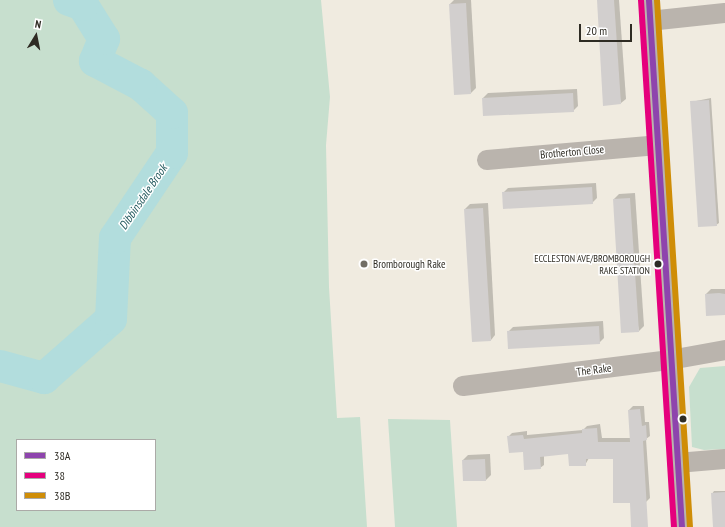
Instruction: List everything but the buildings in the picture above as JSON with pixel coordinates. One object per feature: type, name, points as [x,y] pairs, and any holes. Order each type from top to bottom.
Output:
[{"type":"street","points":[[649,0],[657,145],[666,256],[670,360],[682,527]]},
{"type":"street","points":[[650,21],[725,13]]},
{"type":"street","name":"Brotherton Close","points":[[487,160],[657,145]]},
{"type":"street","name":"The Rake","points":[[463,386],[670,360],[725,350]]},
{"type":"street","points":[[677,463],[725,459]]},
{"type":"green space","points":[[0,0],[321,0],[330,97],[326,145],[329,287],[337,418],[360,417],[367,527],[0,527]]},
{"type":"green space","points":[[725,366],[725,449],[704,450],[692,447],[689,387],[700,368]]},
{"type":"green space","points":[[388,419],[450,420],[457,527],[395,527]]},
{"type":"waterway","name":"Dibbinsdale Brook","points":[[0,366],[44,378],[111,319],[115,238],[172,153],[172,113],[141,85],[95,61],[104,39],[83,5],[69,0]]},
{"type":"transit line","name":"38","points":[[641,0],[674,527]]},
{"type":"transit line","name":"38A","points":[[649,0],[682,527]]},
{"type":"transit line","name":"38B","points":[[657,0],[690,527]]},
{"type":"place","name":"Bromborough Rake","points":[[364,264]]},
{"type":"place","name":"ECCLESTON AVE/BROMBOROUGH RAKE STATION","points":[[658,264]]}]
